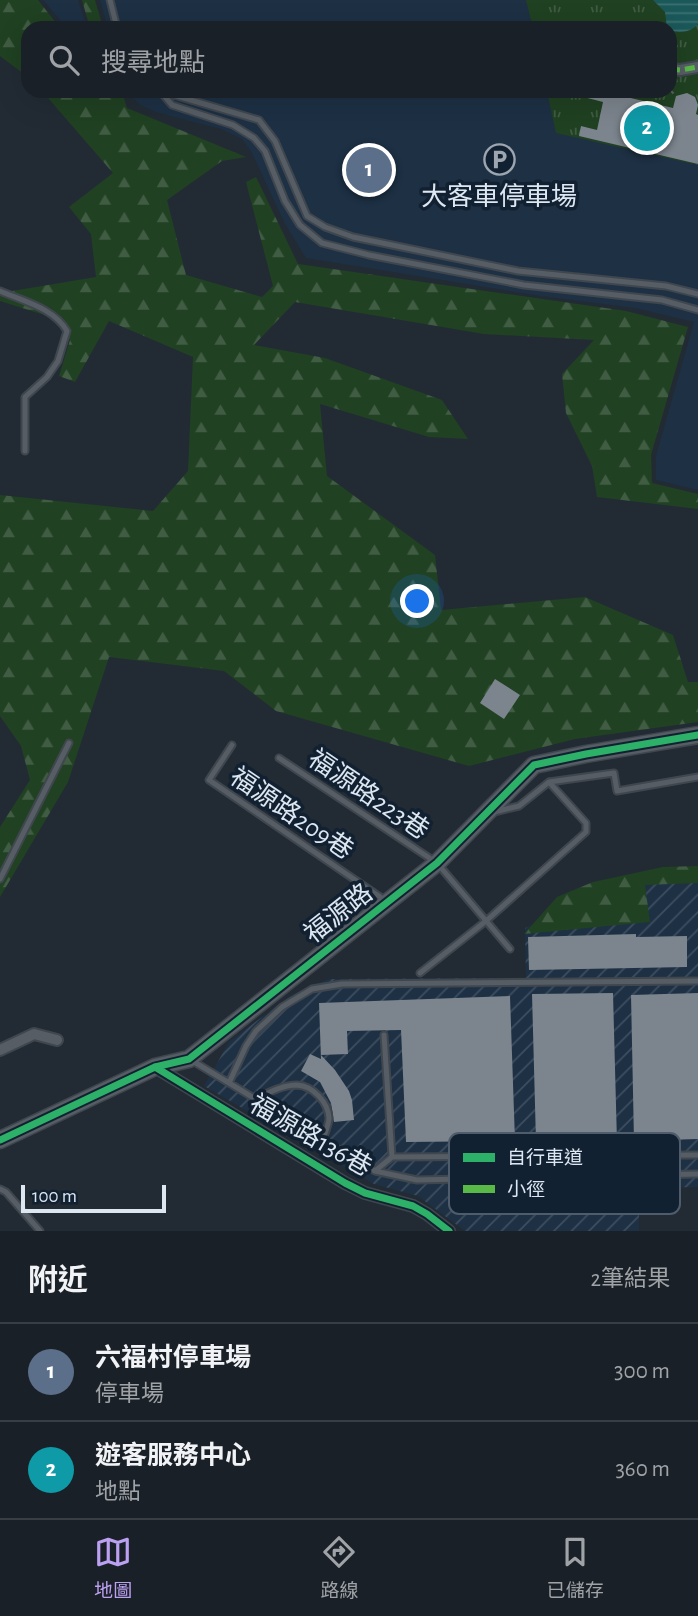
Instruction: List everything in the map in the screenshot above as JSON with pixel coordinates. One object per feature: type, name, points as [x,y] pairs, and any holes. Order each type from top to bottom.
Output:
[{"type":"street","points":[[677,70],[698,67]]},
{"type":"street","name":"福源路","points":[[0,1140],[155,1067],[189,1059],[437,863],[534,765],[698,735]]},
{"type":"street","points":[[0,1050],[34,1034],[57,1040]]},
{"type":"street","name":"福源路136巷","points":[[155,1067],[345,1183],[365,1193],[413,1206],[427,1213],[449,1231]]},
{"type":"lane","points":[[110,0],[115,21]]},
{"type":"lane","points":[[166,98],[172,105],[233,125],[254,138],[265,151],[285,201],[300,225],[322,243],[369,255],[524,285],[662,300],[698,310]]},
{"type":"lane","points":[[184,98],[259,120],[275,141],[307,216],[325,227],[353,237],[518,271],[666,286],[698,294]]},
{"type":"lane","points":[[0,291],[51,313],[67,331],[58,361],[47,377],[25,397],[25,451]]},
{"type":"lane","points":[[0,879],[69,743]]},
{"type":"lane","name":"福源路209巷","points":[[232,745],[209,780],[387,901]]},
{"type":"lane","name":"福源路223巷","points":[[279,758],[437,863],[510,949]]},
{"type":"lane","points":[[485,814],[519,806],[549,782],[614,773],[617,790],[698,777]]},
{"type":"lane","points":[[419,973],[486,921],[586,832],[586,822],[549,782]]},
{"type":"lane","points":[[229,1083],[256,1031],[282,1007],[312,989],[342,984],[698,981]]},
{"type":"lane","points":[[384,1035],[391,1157]]},
{"type":"lane","points":[[189,1059],[375,1171],[417,1180],[449,1179]]},
{"type":"lane","points":[[256,1099],[277,1088],[298,1085],[314,1091],[324,1103],[329,1119],[323,1139]]},
{"type":"lane","points":[[680,1155],[698,1155]]},
{"type":"lane","points":[[375,1171],[391,1157],[449,1157]]},
{"type":"lane","points":[[680,1174],[698,1174]]},
{"type":"lane","points":[[0,1189],[6,1192],[40,1231]]},
{"type":"shaded area","points":[[43,0],[78,0],[85,21],[61,21]]},
{"type":"shaded area","points":[[100,0],[698,0],[698,490],[656,480],[656,456],[694,322],[635,308],[541,296],[306,258],[285,224],[251,151],[242,139],[221,129],[156,112],[140,105],[133,98],[677,98],[677,21],[106,21]]},
{"type":"shaded area","points":[[653,0],[698,0],[698,24],[685,32],[677,32],[677,21],[666,21],[665,12]]},
{"type":"shaded area","points":[[698,874],[698,1187],[680,1187],[680,1133],[449,1133],[449,1214],[639,1214],[639,1231],[465,1231],[418,1196],[374,1184],[204,1086],[229,1042],[291,995],[329,979],[526,978],[525,928],[640,878]]},
{"type":"green space","points":[[0,0],[38,0],[54,21],[21,21],[21,72],[0,56]]},
{"type":"green space","points":[[82,0],[95,0],[101,21],[88,21]]},
{"type":"green space","points":[[526,0],[698,0],[698,165],[556,133],[548,98],[677,98],[677,21],[531,21]]},
{"type":"green space","points":[[48,98],[124,98],[127,108],[246,157],[222,161],[167,200],[186,275],[262,297],[273,286],[246,182],[256,177],[298,264],[626,311],[688,327],[651,455],[652,483],[698,494],[698,509],[597,497],[592,466],[566,413],[562,374],[594,340],[484,334],[295,302],[254,345],[325,358],[442,400],[468,439],[429,437],[320,404],[327,476],[435,555],[441,610],[585,597],[673,635],[688,682],[698,682],[698,722],[575,739],[469,766],[276,711],[224,671],[109,657],[68,782],[0,897],[0,827],[30,780],[21,746],[0,716],[0,495],[153,511],[188,471],[193,357],[109,321],[75,382],[59,376],[70,340],[57,319],[0,301],[0,293],[96,277],[91,234],[69,207],[113,173]]},
{"type":"green space","points":[[698,866],[698,883],[645,885],[650,922],[524,934],[557,897],[593,882],[663,867]]},
{"type":"building","points":[[687,93],[695,97],[698,105],[698,164],[579,136],[581,126],[597,130],[603,102],[588,98],[631,98],[673,108],[677,96]]},
{"type":"building","points":[[495,679],[520,695],[504,719],[480,703]]},
{"type":"building","points":[[636,934],[636,937],[687,936],[687,967],[529,970],[528,937]]},
{"type":"building","points":[[613,993],[617,1133],[536,1133],[532,994]]},
{"type":"building","points":[[698,993],[698,1139],[680,1140],[680,1133],[634,1133],[631,995]]},
{"type":"building","points":[[510,996],[515,1133],[449,1133],[449,1142],[406,1142],[401,1030],[347,1031],[348,1054],[321,1055],[335,1070],[352,1100],[354,1120],[334,1122],[331,1103],[320,1082],[301,1071],[310,1054],[321,1059],[319,1003]]},
{"type":"marked path","points":[[677,70],[698,67]]},
{"type":"cycle path","points":[[0,1140],[155,1067],[189,1059],[437,863],[534,765],[698,735]]},
{"type":"cycle path","points":[[155,1067],[345,1183],[365,1193],[413,1206],[449,1231]]},
{"type":"place","name":"遊客服務中心","points":[[647,128]]},
{"type":"place","name":"大客車停車場","points":[[499,160]]},
{"type":"place","name":"六福村停車場","points":[[369,170]]}]
